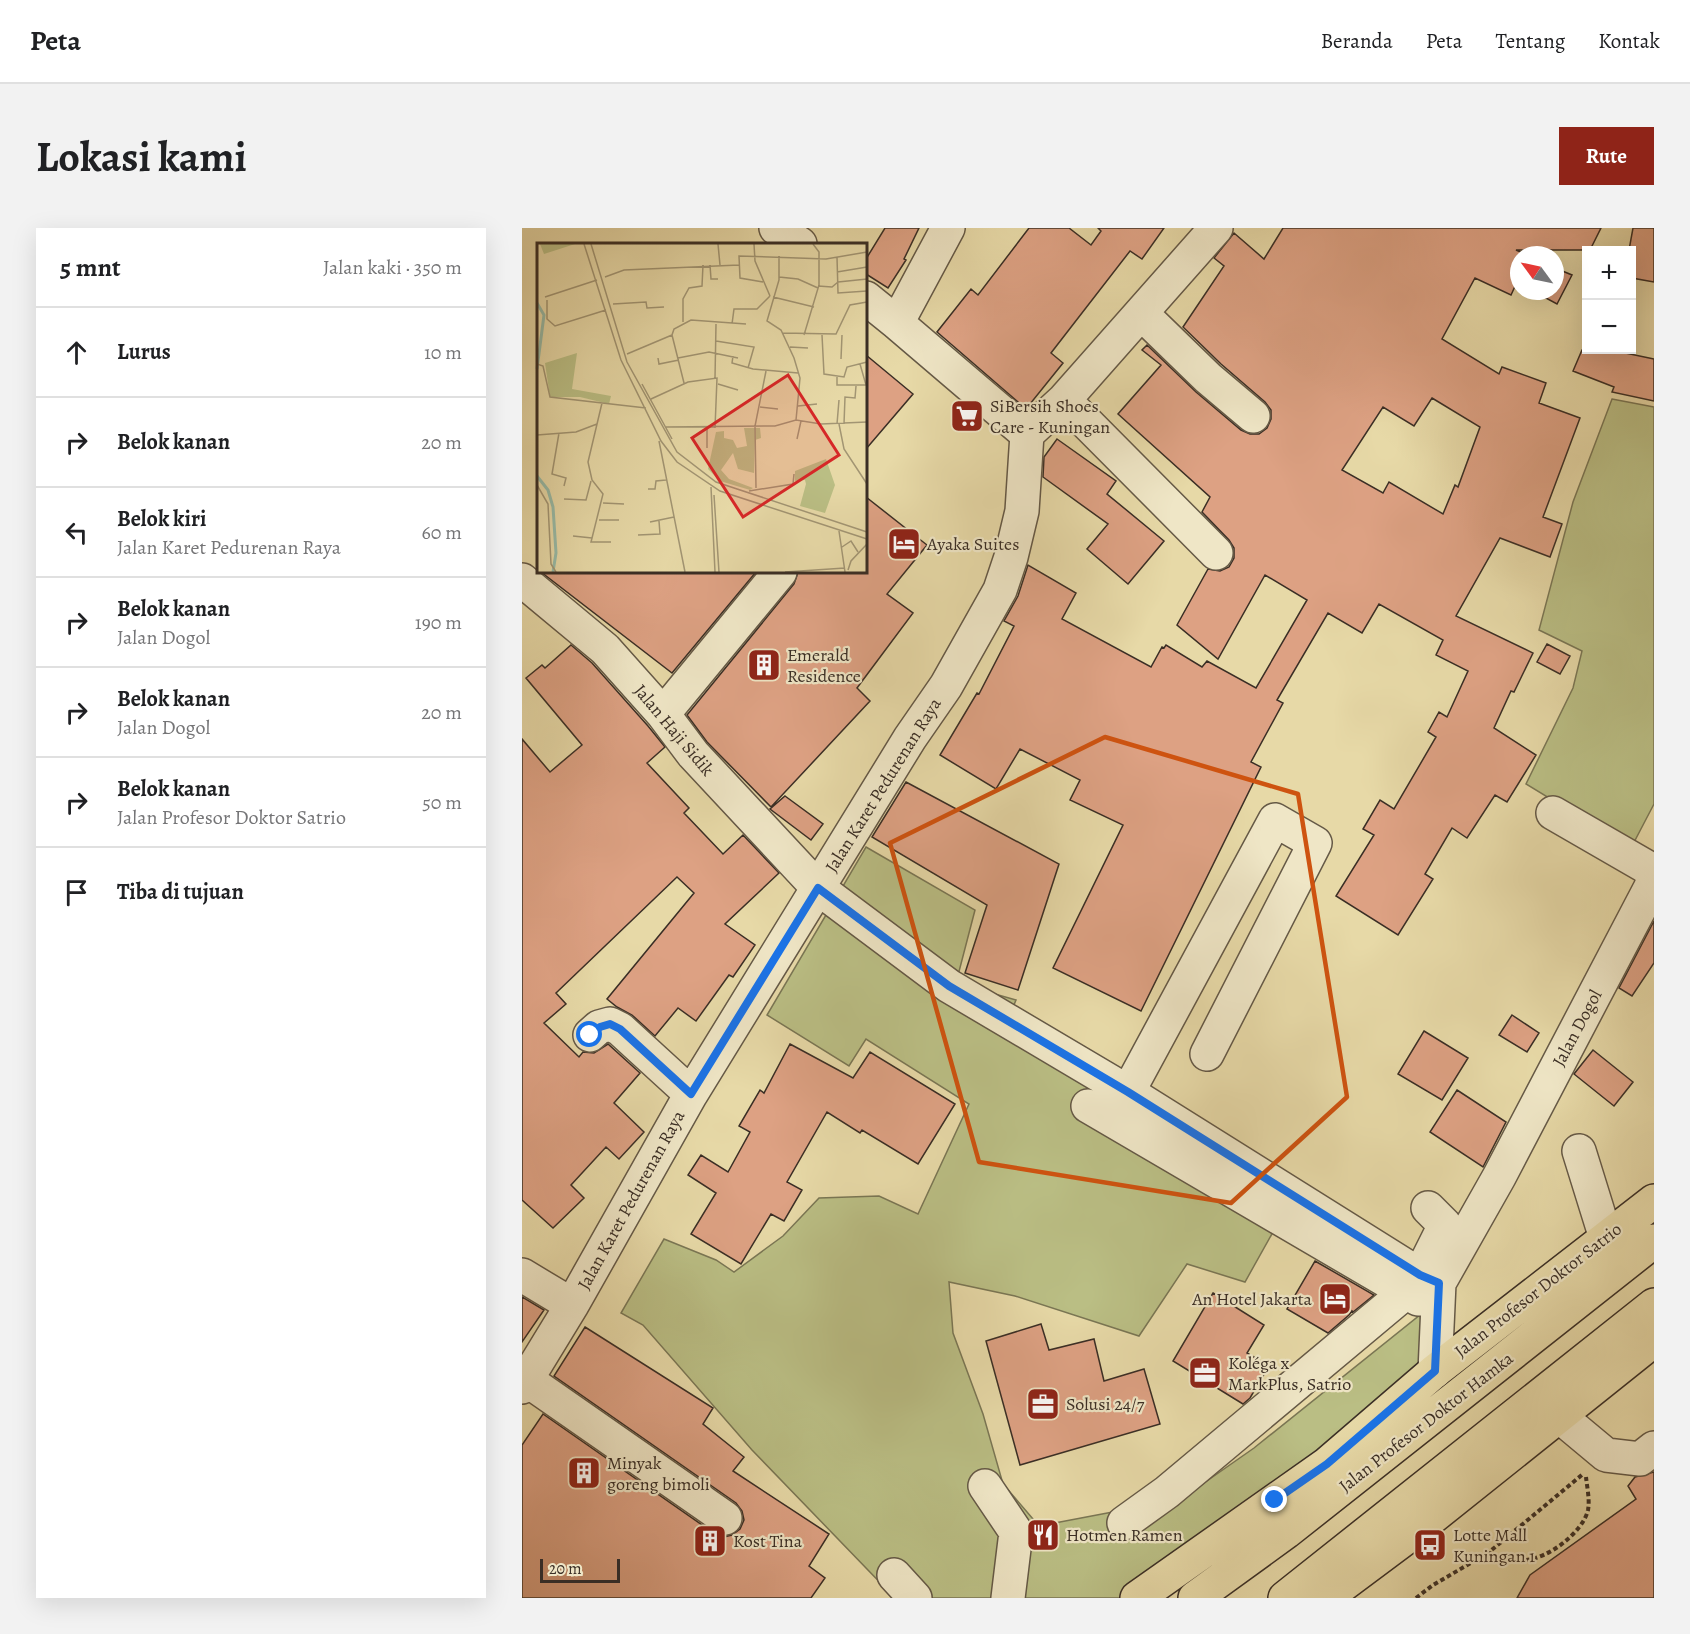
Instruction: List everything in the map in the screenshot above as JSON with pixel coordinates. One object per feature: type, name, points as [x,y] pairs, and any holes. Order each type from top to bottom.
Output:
[{"type":"main road","name":"Jalan Profesor Doktor Satrio","points":[[1137,1598],[1327,1464],[1435,1371],[1654,1201]]},
{"type":"main road","name":"Jalan Profesor Doktor Hamka","points":[[1195,1598],[1286,1532],[1654,1241]]},
{"type":"main road","points":[[1286,1598],[1654,1305]]},
{"type":"main road","points":[[1325,1598],[1420,1527],[1654,1340]]},
{"type":"street","points":[[776,228],[798,243]]},
{"type":"street","points":[[897,323],[948,228]]},
{"type":"street","points":[[867,299],[1027,434],[1064,400],[1216,228]]},
{"type":"street","points":[[1141,313],[1208,378],[1253,416]]},
{"type":"street","points":[[1064,400],[1216,553]]},
{"type":"street","name":"Jalan Karet Pedurenan Raya","points":[[524,1383],[572,1305],[691,1094],[910,738],[946,686],[1000,590],[1022,511],[1027,434]]},
{"type":"street","points":[[663,714],[779,573]]},
{"type":"street","name":"Jalan Haji Sidik","points":[[522,580],[604,649],[663,714],[693,754],[818,888]]},
{"type":"street","name":"Jalan Dogol","points":[[1435,1371],[1425,1290],[1499,1177],[1650,898],[1653,883],[1650,869],[1553,813]]},
{"type":"street","points":[[1128,1092],[1275,820],[1315,843],[1207,1054]]},
{"type":"street","points":[[818,888],[949,986],[1128,1092],[1425,1290]]},
{"type":"street","points":[[590,1035],[600,1027],[610,1024],[620,1029],[691,1094]]},
{"type":"street","points":[[1088,1106],[1425,1290]]},
{"type":"street","points":[[1579,1151],[1606,1238]]},
{"type":"street","points":[[1124,1523],[1167,1492],[1425,1290],[1445,1225],[1428,1208]]},
{"type":"street","points":[[522,1275],[572,1305]]},
{"type":"street","points":[[524,1383],[725,1518]]},
{"type":"street","points":[[1558,1415],[1606,1455],[1640,1460],[1654,1448]]},
{"type":"street","points":[[985,1486],[1016,1532],[1008,1598]]},
{"type":"path","points":[[1416,1598],[1433,1585],[1488,1553],[1586,1472],[1588,1510],[1579,1530],[1554,1550],[1528,1560],[1512,1560],[1488,1553]]},
{"type":"highlighted area","points":[[1105,737],[1298,794],[1347,1097],[1231,1203],[979,1162],[890,843]]},
{"type":"green space","points":[[1612,399],[1654,407],[1654,804],[1631,848],[1526,784],[1573,688],[1582,651],[1539,630],[1573,502]]},
{"type":"green space","points":[[866,847],[975,910],[956,983],[1016,1000],[1006,1024],[1287,1207],[1245,1282],[1187,1264],[1139,1336],[1015,1296],[949,1282],[953,1333],[983,1414],[1003,1484],[1039,1526],[1181,1499],[1254,1448],[1420,1315],[1427,1362],[1136,1598],[895,1598],[752,1450],[643,1325],[621,1313],[664,1239],[716,1260],[734,1272],[783,1236],[819,1198],[879,1196],[918,1214],[969,1104],[866,1039],[849,1066],[767,1015]]},
{"type":"building","points":[[885,228],[919,228],[904,259],[906,260],[888,288],[867,275],[867,257]]},
{"type":"building","points":[[1029,228],[1069,228],[1091,245],[1101,231],[1098,228],[1164,228],[1142,259],[1130,251],[1051,353],[1063,363],[1026,409],[937,332],[971,289],[978,295]]},
{"type":"building","points":[[1283,228],[1601,228],[1592,246],[1582,246],[1582,250],[1564,250],[1564,246],[1510,246],[1510,295],[1475,278],[1442,339],[1499,374],[1502,367],[1546,383],[1539,403],[1580,418],[1543,517],[1562,524],[1550,557],[1500,538],[1456,616],[1533,653],[1514,692],[1511,691],[1494,728],[1536,755],[1507,802],[1495,795],[1467,838],[1452,828],[1425,874],[1433,879],[1398,935],[1336,896],[1374,835],[1363,829],[1380,800],[1394,809],[1436,737],[1428,732],[1439,712],[1447,717],[1468,671],[1436,655],[1443,640],[1379,604],[1362,633],[1328,613],[1277,700],[1283,703],[1251,762],[1261,767],[1141,1011],[1053,968],[1123,825],[1070,800],[1080,780],[1020,749],[996,789],[940,755],[977,693],[979,694],[1014,626],[1004,621],[1018,596],[1028,565],[1076,593],[1062,619],[1151,667],[1162,647],[1166,645],[1202,667],[1207,661],[1256,688],[1307,600],[1265,575],[1218,659],[1177,625],[1208,569],[1220,571],[1229,567],[1234,558],[1234,548],[1202,512],[1210,497],[1118,414],[1161,365],[1142,350],[1147,345],[1196,392],[1241,430],[1250,434],[1259,434],[1267,428],[1271,419],[1271,410],[1265,402],[1183,327],[1224,266],[1214,258],[1234,233],[1264,259]],"holes":[[[1432,398],[1480,427],[1458,487],[1455,485],[1443,514],[1389,482],[1383,493],[1342,470],[1383,407],[1414,426]]]},
{"type":"building","points":[[1633,228],[1654,228],[1654,282],[1636,279],[1636,246],[1630,246]]},
{"type":"building","points":[[1564,272],[1572,275],[1564,290]]},
{"type":"building","points":[[1582,350],[1582,354],[1630,354],[1654,359],[1654,401],[1612,392],[1614,387],[1573,371]]},
{"type":"building","points":[[867,356],[913,394],[867,448]]},
{"type":"building","points":[[1057,439],[1116,481],[1107,494],[1164,541],[1128,584],[1087,549],[1108,524],[1043,477],[1044,457]]},
{"type":"building","points":[[867,498],[927,545],[887,594],[913,613],[857,688],[870,701],[771,807],[707,742],[687,715],[794,584],[798,573],[867,573]]},
{"type":"building","points":[[542,573],[755,573],[672,673]]},
{"type":"building","points":[[1547,644],[1570,656],[1560,674],[1537,662]]},
{"type":"building","points":[[571,645],[592,663],[665,747],[647,763],[689,808],[684,813],[723,854],[743,835],[779,873],[725,924],[755,945],[733,977],[729,975],[696,1021],[678,1008],[655,1036],[632,1015],[607,999],[694,893],[677,877],[556,993],[566,1004],[544,1023],[579,1057],[583,1052],[594,1053],[608,1044],[640,1073],[614,1103],[644,1132],[619,1159],[606,1147],[571,1185],[584,1198],[553,1228],[522,1200],[522,739],[550,772],[582,745],[526,678],[542,665],[545,668]]},
{"type":"building","points":[[906,782],[1059,864],[1018,990],[965,973],[987,905],[872,837]]},
{"type":"building","points":[[785,796],[823,824],[811,840],[770,809]]},
{"type":"building","points":[[1654,921],[1654,963],[1632,996],[1619,988]]},
{"type":"building","points":[[1512,1015],[1539,1033],[1527,1052],[1499,1035]]},
{"type":"building","points":[[1424,1031],[1468,1058],[1442,1100],[1398,1074]]},
{"type":"building","points":[[790,1044],[853,1078],[870,1052],[955,1104],[918,1164],[862,1130],[860,1133],[827,1112],[787,1182],[802,1190],[784,1221],[771,1214],[741,1264],[691,1234],[716,1193],[688,1175],[701,1155],[728,1172],[750,1132],[739,1126],[760,1090],[764,1093]]},
{"type":"building","points":[[1593,1050],[1633,1082],[1614,1106],[1574,1074]]},
{"type":"building","points":[[1457,1090],[1506,1122],[1483,1167],[1430,1132]]},
{"type":"building","name":"An Hotel Jakarta","points":[[1315,1261],[1374,1295],[1328,1333],[1287,1309]]},
{"type":"building","points":[[1213,1293],[1264,1325],[1247,1353],[1269,1366],[1250,1398],[1243,1404],[1173,1361]]},
{"type":"building","points":[[522,1297],[544,1310],[522,1342]]},
{"type":"building","points":[[1041,1324],[1049,1350],[1094,1339],[1104,1381],[1144,1369],[1160,1424],[1020,1465],[986,1341]]},
{"type":"building","points":[[585,1327],[713,1408],[703,1424],[744,1457],[733,1471],[829,1534],[809,1566],[825,1578],[811,1598],[522,1598],[522,1445],[543,1414],[715,1534],[724,1537],[732,1535],[740,1529],[744,1520],[742,1511],[736,1503],[554,1376]]},
{"type":"building","points":[[1654,1472],[1654,1598],[1517,1598],[1530,1575],[1636,1499],[1628,1486],[1635,1477]]},
{"type":"place","name":"SiBersih Shoes Care - Kuningan","points":[[967,416]]},
{"type":"place","name":"Ayaka Suites","points":[[904,544]]},
{"type":"place","name":"Emerald Residence","points":[[764,665]]},
{"type":"place","name":"An Hotel Jakarta","points":[[1335,1299]]},
{"type":"place","name":"Koléga x MarkPlus, Satrio","points":[[1205,1373]]},
{"type":"place","name":"Solusi 24/7","points":[[1043,1404]]},
{"type":"place","name":"Minyak goreng bimoli","points":[[584,1473]]},
{"type":"place","name":"Hotmen Ramen","points":[[1043,1535]]},
{"type":"place","name":"Kost Tina","points":[[710,1541]]},
{"type":"place","name":"Lotte Mall Kuningan 1","points":[[1430,1545]]},
{"type":"route","points":[[590,1035],[600,1027],[610,1024],[620,1029],[691,1094],[818,888],[949,986],[1128,1092],[1420,1275],[1439,1283],[1435,1371],[1327,1464],[1275,1500]]}]
